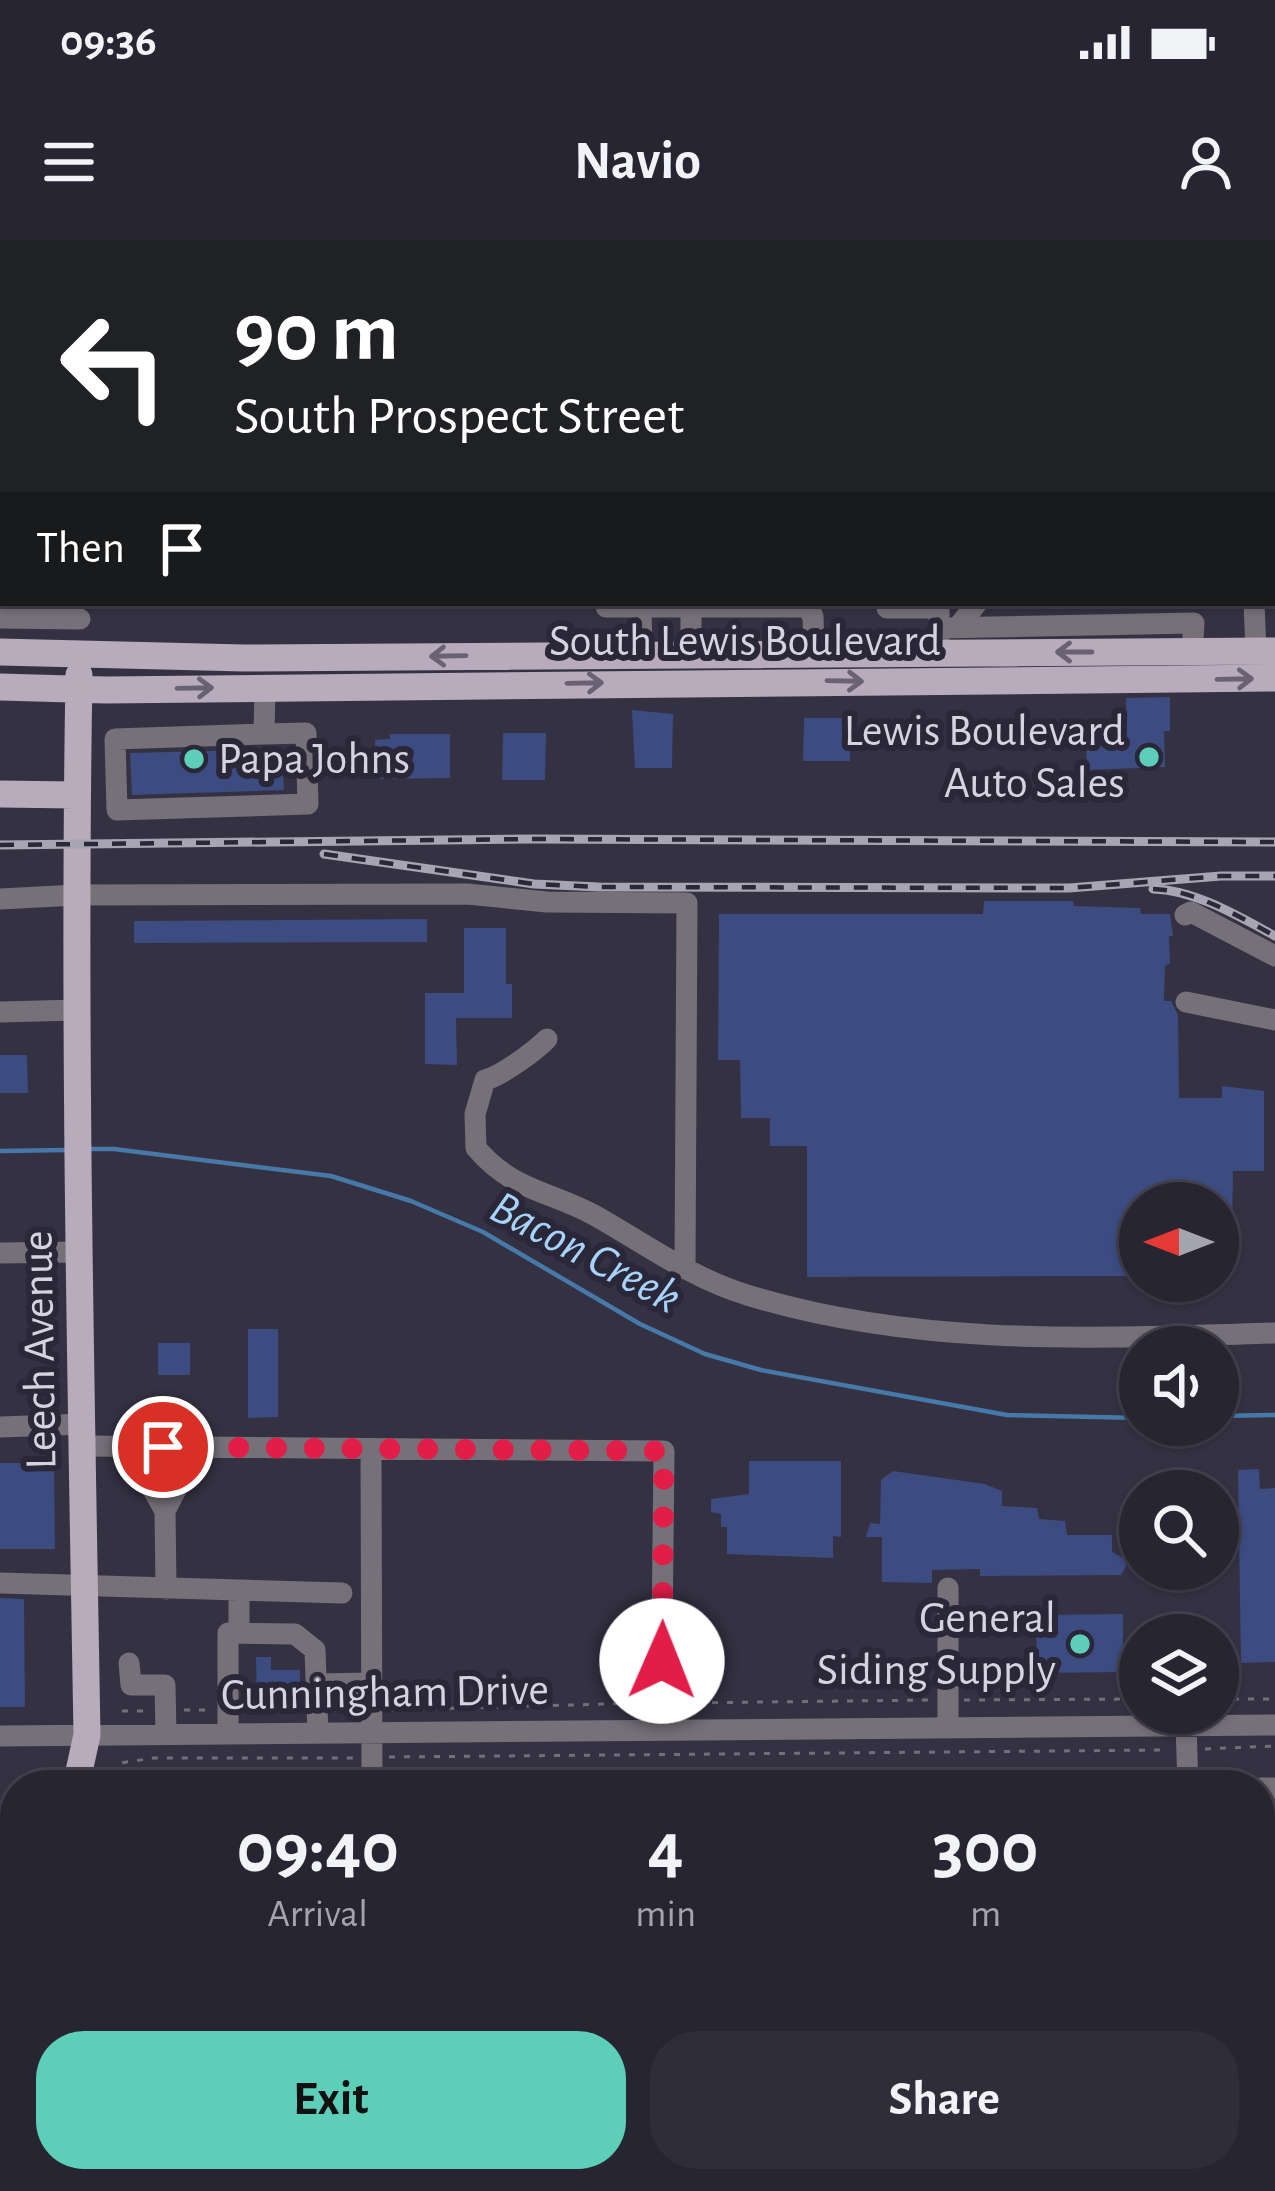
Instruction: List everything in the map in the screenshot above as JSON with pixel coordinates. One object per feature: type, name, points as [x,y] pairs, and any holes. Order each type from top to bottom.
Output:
[{"type":"main road","name":"South Lewis Boulevard","points":[[8,652],[244,658],[814,652],[945,636],[1134,638],[1192,652],[1265,651]]},
{"type":"main road","name":"Leech Avenue","points":[[79,654],[77,1093],[88,1735],[80,1770]]},
{"type":"main road","name":"South Lewis Boulevard","points":[[0,687],[1275,678]]},
{"type":"main road","points":[[0,704],[47,702],[79,689]]},
{"type":"main road","points":[[0,794],[75,794]]},
{"type":"street","points":[[606,607],[667,606]]},
{"type":"street","points":[[691,652],[693,606]]},
{"type":"street","points":[[807,606],[813,616],[814,652]]},
{"type":"street","points":[[886,606],[939,608],[945,636]]},
{"type":"street","points":[[945,636],[974,606]]},
{"type":"street","points":[[1255,606],[1265,651]]},
{"type":"street","points":[[641,607],[642,653]]},
{"type":"street","points":[[8,652],[8,618],[80,611]]},
{"type":"street","name":"Leech Avenue","points":[[79,654],[80,611]]},
{"type":"street","points":[[1134,638],[1193,613],[1192,652]]},
{"type":"street","points":[[264,734],[265,687]]},
{"type":"street","points":[[306,733],[308,804],[117,810],[115,739],[264,734],[306,733]]},
{"type":"street","points":[[75,794],[117,800]]},
{"type":"street","points":[[0,899],[467,894],[547,902],[687,903],[685,1270]]},
{"type":"street","points":[[1185,915],[1192,912],[1275,956]]},
{"type":"street","points":[[1186,1002],[1275,1019]]},
{"type":"street","points":[[0,1012],[77,1010]]},
{"type":"street","points":[[547,1040],[509,1064],[501,1076],[485,1080],[475,1114],[476,1148],[508,1179],[577,1206],[685,1270],[746,1295],[936,1334],[1062,1339],[1275,1333]]},
{"type":"street","points":[[0,1253],[81,1252]]},
{"type":"street","points":[[0,1427],[84,1435],[128,1447],[664,1451],[661,1729]]},
{"type":"street","points":[[128,1447],[165,1511]]},
{"type":"street","points":[[166,1589],[165,1511],[198,1447]]},
{"type":"street","points":[[371,1449],[371,1770]]},
{"type":"street","points":[[0,1583],[342,1592]]},
{"type":"street","points":[[948,1588],[948,1727]]},
{"type":"street","points":[[239,1590],[239,1633]]},
{"type":"street","points":[[228,1734],[228,1633],[295,1634],[315,1650],[318,1721]]},
{"type":"street","points":[[129,1663],[130,1685],[165,1685],[166,1734]]},
{"type":"street","points":[[316,1684],[370,1683]]},
{"type":"street","name":"Cunningham Drive","points":[[0,1736],[228,1734],[318,1721],[661,1729],[1119,1726]]},
{"type":"street","name":"Cunningham Drive","points":[[1239,1725],[1275,1725]]},
{"type":"street","points":[[1186,1734],[1188,1770]]},
{"type":"path","points":[[122,1711],[228,1710],[318,1721],[369,1721],[662,1703],[1119,1699]]},
{"type":"path","points":[[1239,1699],[1275,1699]]},
{"type":"path","points":[[114,1770],[120,1762],[154,1758],[1275,1746]]},
{"type":"building","points":[[1170,697],[1165,767],[1087,770],[1086,745],[1126,744],[1126,698]]},
{"type":"building","points":[[632,710],[673,714],[672,768],[635,768]]},
{"type":"building","points":[[804,718],[850,718],[850,761],[803,761]]},
{"type":"building","points":[[503,733],[546,733],[545,780],[502,780]]},
{"type":"building","points":[[390,734],[450,734],[450,778],[376,779],[375,740],[390,739]]},
{"type":"building","points":[[281,749],[284,790],[132,795],[130,753]]},
{"type":"building","points":[[984,901],[1073,901],[1074,906],[1170,914],[1173,936],[1169,936],[1164,1001],[1171,1001],[1178,1015],[1179,1098],[1222,1098],[1222,1086],[1264,1091],[1264,1171],[1233,1171],[1233,1182],[1119,1182],[1119,1276],[807,1277],[807,1146],[770,1146],[770,1118],[741,1118],[740,1060],[718,1060],[719,914],[983,914]]},
{"type":"building","points":[[427,919],[427,942],[134,943],[134,921]]},
{"type":"building","points":[[464,928],[506,928],[506,984],[512,984],[512,1018],[456,1018],[457,1065],[425,1064],[425,993],[464,993]]},
{"type":"building","points":[[0,1055],[27,1055],[28,1093],[0,1093]]},
{"type":"building","points":[[248,1329],[278,1329],[278,1417],[248,1418]]},
{"type":"building","points":[[158,1343],[190,1343],[190,1375],[158,1375]]},
{"type":"building","points":[[749,1461],[841,1461],[841,1537],[833,1536],[833,1558],[727,1554],[727,1527],[721,1527],[721,1514],[711,1512],[711,1499],[749,1494]]},
{"type":"building","points":[[0,1463],[54,1463],[55,1549],[0,1549]]},
{"type":"building","points":[[1259,1469],[1260,1489],[1275,1488],[1275,1662],[1241,1663],[1238,1470]]},
{"type":"building","points":[[893,1471],[985,1484],[1002,1491],[1002,1506],[1037,1508],[1039,1519],[1065,1521],[1067,1535],[1112,1535],[1119,1575],[980,1576],[980,1569],[932,1570],[932,1583],[882,1582],[882,1537],[866,1537],[870,1523],[880,1524],[881,1480]]},
{"type":"building","points":[[0,1598],[24,1599],[25,1707],[0,1707]]},
{"type":"building","name":"General Siding Supply","points":[[1119,1614],[1119,1672],[1037,1673],[1036,1615]]},
{"type":"building","points":[[256,1657],[271,1657],[271,1670],[300,1670],[300,1705],[257,1705]]},
{"type":"waterway","name":"Bacon Creek","points":[[90,1149],[331,1176],[411,1201],[483,1232],[640,1324],[705,1354],[761,1370],[1007,1415],[1119,1418]]},
{"type":"waterway","name":"Bacon Creek","points":[[0,1151],[66,1150]]},
{"type":"waterway","name":"Bacon Creek","points":[[1239,1416],[1275,1415]]},
{"type":"railway","points":[[0,845],[532,839],[1275,842]]},
{"type":"railway","points":[[324,854],[534,884],[599,887],[1069,888],[1275,876]]},
{"type":"railway","points":[[1153,889],[1200,899],[1275,936]]},
{"type":"place","name":"Lewis Boulevard Auto Sales","points":[[1149,757]]},
{"type":"place","name":"Papa Johns","points":[[194,759]]},
{"type":"place","name":"General Siding Supply","points":[[1080,1644]]},
{"type":"route","points":[[163,1447],[664,1451],[662,1661]]}]
